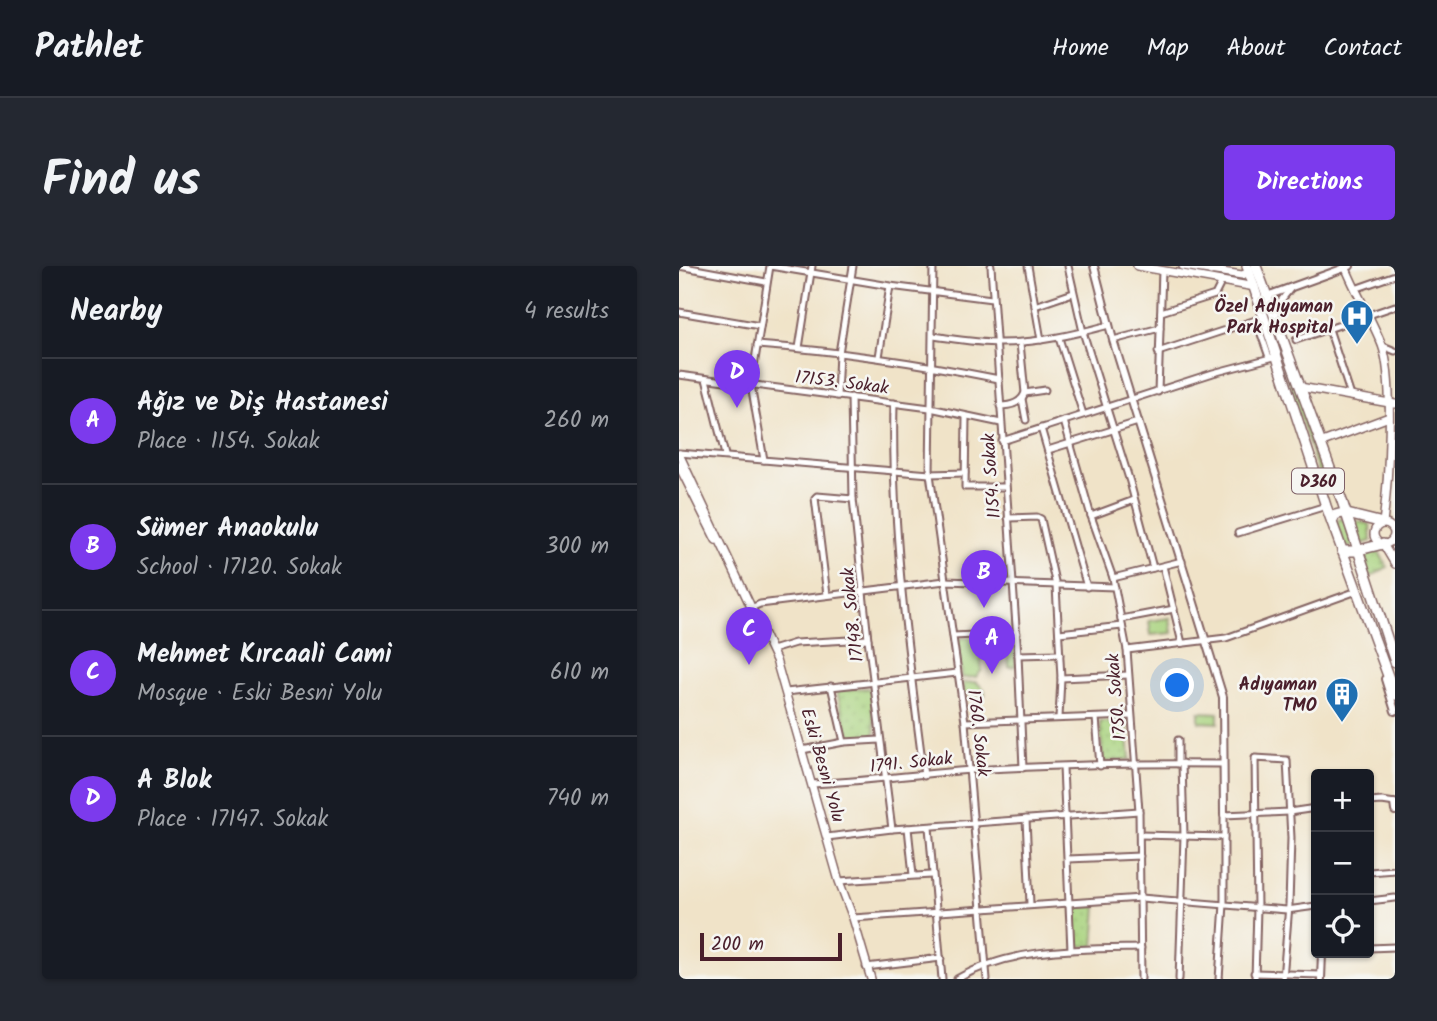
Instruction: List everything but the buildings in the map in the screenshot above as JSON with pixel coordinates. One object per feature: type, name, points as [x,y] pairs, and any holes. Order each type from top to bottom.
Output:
[{"type":"highway","name":"D360","points":[[1251,268],[1274,356],[1395,695]]},
{"type":"highway","name":"D360","points":[[1251,268],[1267,296],[1347,514],[1395,662]]},
{"type":"highway","points":[[1332,522],[1335,514],[1347,514],[1388,524]]},
{"type":"highway","points":[[1342,551],[1383,544]]},
{"type":"main road","points":[[1137,266],[1255,287]]},
{"type":"main road","points":[[1183,266],[1215,268],[1242,275],[1251,268]]},
{"type":"main road","points":[[1347,267],[1383,346],[1392,403],[1389,417],[1388,524],[1394,531],[1392,548],[1395,556]]},
{"type":"main road","points":[[1300,387],[1392,403]]},
{"type":"main road","points":[[1320,443],[1389,417]]},
{"type":"main road","name":"Eski Besni Yolu","points":[[679,453],[772,650],[839,881],[871,979]]},
{"type":"main road","name":"Eski Besni Yolu","points":[[679,466],[731,565]]},
{"type":"main road","points":[[1388,524],[1376,527],[1374,534],[1395,564]]},
{"type":"main road","points":[[1383,544],[1394,538]]},
{"type":"street","points":[[679,266],[767,282]]},
{"type":"street","points":[[764,460],[751,385],[770,266],[811,269],[851,280],[992,299]]},
{"type":"street","points":[[837,396],[839,352],[853,266]]},
{"type":"street","name":"1760. Sokak","points":[[933,266],[930,474],[965,722],[987,979]]},
{"type":"street","name":"1154. Sokak","points":[[991,266],[1017,633],[1023,768]]},
{"type":"street","points":[[1028,266],[1041,340]]},
{"type":"street","points":[[1068,266],[1083,332],[1153,568]]},
{"type":"street","points":[[1094,266],[1113,340],[1224,702],[1224,904],[1219,979]]},
{"type":"street","points":[[1267,296],[1347,267]]},
{"type":"street","points":[[799,348],[811,269]]},
{"type":"street","points":[[1158,392],[1162,271]]},
{"type":"street","points":[[1355,289],[1395,275]]},
{"type":"street","points":[[1161,312],[1215,295],[1222,281]]},
{"type":"street","points":[[879,357],[890,286]]},
{"type":"street","points":[[1275,320],[1279,303],[1291,288]]},
{"type":"street","points":[[1035,306],[1073,293]]},
{"type":"street","points":[[1296,340],[1395,306]]},
{"type":"street","points":[[679,312],[760,326]]},
{"type":"street","points":[[1002,441],[1274,356],[1256,320],[1158,352]]},
{"type":"street","points":[[933,336],[1020,343],[1059,338],[1109,325]]},
{"type":"street","points":[[1113,340],[1160,328]]},
{"type":"street","points":[[1329,329],[1351,396]]},
{"type":"street","points":[[1059,338],[1083,414]]},
{"type":"street","points":[[1020,343],[1027,420]]},
{"type":"street","points":[[757,345],[879,357],[999,379]]},
{"type":"street","points":[[1383,346],[1395,351]]},
{"type":"street","name":"17153. Sokak","points":[[679,375],[930,408],[1001,423]]},
{"type":"street","points":[[706,379],[725,456]]},
{"type":"street","points":[[1000,406],[1045,390]]},
{"type":"street","name":"17148. Sokak","points":[[851,397],[853,499],[892,829]]},
{"type":"street","points":[[894,403],[893,470],[902,584],[924,776]]},
{"type":"street","points":[[966,417],[965,487],[1005,487]]},
{"type":"street","name":"1750. Sokak","points":[[1065,421],[1091,516],[1113,578],[1126,650],[1139,811],[1141,979]]},
{"type":"street","points":[[1048,450],[1138,422]]},
{"type":"street","points":[[1041,428],[1087,587]]},
{"type":"street","points":[[679,453],[930,474],[965,473]]},
{"type":"street","points":[[827,595],[815,498],[853,499]]},
{"type":"street","points":[[1091,516],[1134,500]]},
{"type":"street","points":[[1238,533],[1326,506]]},
{"type":"street","points":[[1008,518],[1041,519],[1056,586],[1061,678],[1059,718]]},
{"type":"street","points":[[1113,578],[1182,561]]},
{"type":"street","points":[[1163,566],[1182,643]]},
{"type":"street","points":[[751,608],[760,604],[902,584],[945,581],[1115,587]]},
{"type":"street","points":[[1126,650],[1226,638],[1357,591]]},
{"type":"street","points":[[1121,619],[1174,609]]},
{"type":"street","points":[[1382,622],[1395,655]]},
{"type":"street","points":[[1059,633],[1122,626]]},
{"type":"street","points":[[1370,626],[1395,711]]},
{"type":"street","points":[[953,636],[1017,633]]},
{"type":"street","points":[[772,650],[795,643],[868,639]]},
{"type":"street","points":[[1018,655],[1060,654]]},
{"type":"street","points":[[786,692],[957,673]]},
{"type":"street","points":[[1061,678],[1128,675]]},
{"type":"street","points":[[831,686],[844,742]]},
{"type":"street","points":[[965,722],[1131,716]]},
{"type":"street","points":[[1095,718],[1100,766]]},
{"type":"street","points":[[802,750],[844,742],[880,740]]},
{"type":"street","points":[[1178,740],[1184,836],[1179,979]]},
{"type":"street","points":[[1283,976],[1290,852],[1287,760],[1255,758],[1255,976],[1321,977],[1322,958]]},
{"type":"street","name":"1791. Sokak","points":[[812,784],[1023,768],[1223,764]]},
{"type":"street","points":[[1063,767],[1071,950]]},
{"type":"street","points":[[1374,802],[1395,803],[1395,811]]},
{"type":"street","points":[[1224,815],[1311,809]]},
{"type":"street","points":[[827,837],[892,829],[1139,811]]},
{"type":"street","points":[[1026,819],[1030,904]]},
{"type":"street","points":[[929,827],[942,979]]},
{"type":"street","points":[[908,828],[913,875]]},
{"type":"street","points":[[1140,835],[1224,837]]},
{"type":"street","points":[[1068,859],[1140,856]]},
{"type":"street","points":[[1374,872],[1395,870]]},
{"type":"street","points":[[839,881],[932,875]]},
{"type":"street","points":[[853,918],[1141,898],[1287,911],[1311,907]]},
{"type":"street","points":[[1374,900],[1395,898]]},
{"type":"street","points":[[957,979],[986,965],[1025,954],[1141,947]]},
{"type":"street","points":[[1374,948],[1395,947]]},
{"type":"street","points":[[866,967],[941,958]]},
{"type":"green space","points":[[1251,266],[1335,490],[1325,493]]},
{"type":"green space","points":[[1341,518],[1345,521],[1353,544],[1351,547],[1345,546],[1336,523]]},
{"type":"green space","points":[[1355,521],[1370,524],[1371,541],[1362,544]]},
{"type":"green space","points":[[1371,550],[1378,550],[1387,567],[1370,577],[1365,561]]},
{"type":"green space","points":[[1170,618],[1172,633],[1151,635],[1149,621]]},
{"type":"green space","points":[[1014,637],[1016,666],[1009,667],[1007,655],[987,656],[981,659],[982,670],[976,677],[962,678],[958,641],[960,638]]},
{"type":"green space","points":[[976,682],[984,689],[985,695],[964,695],[963,683]]},
{"type":"green space","points":[[867,688],[871,691],[875,733],[872,736],[849,737],[837,692]]},
{"type":"green space","points":[[1199,712],[1218,713],[1218,723],[1199,722]]},
{"type":"green space","points":[[1127,721],[1130,759],[1103,762],[1100,722]]},
{"type":"green space","points":[[1097,906],[1094,946],[1075,946],[1073,907]]},
{"type":"place","name":"Özel Adıyaman Park Hospital","points":[[1357,346]]},
{"type":"place","name":"A Blok","points":[[737,408]]},
{"type":"place","name":"Sümer Anaokulu","points":[[984,608]]},
{"type":"place","name":"Mehmet Kırcaali Cami","points":[[749,665]]},
{"type":"place","name":"Ağız ve Diş Hastanesi","points":[[992,674]]},
{"type":"place","name":"Adıyaman TMO","points":[[1342,724]]}]
